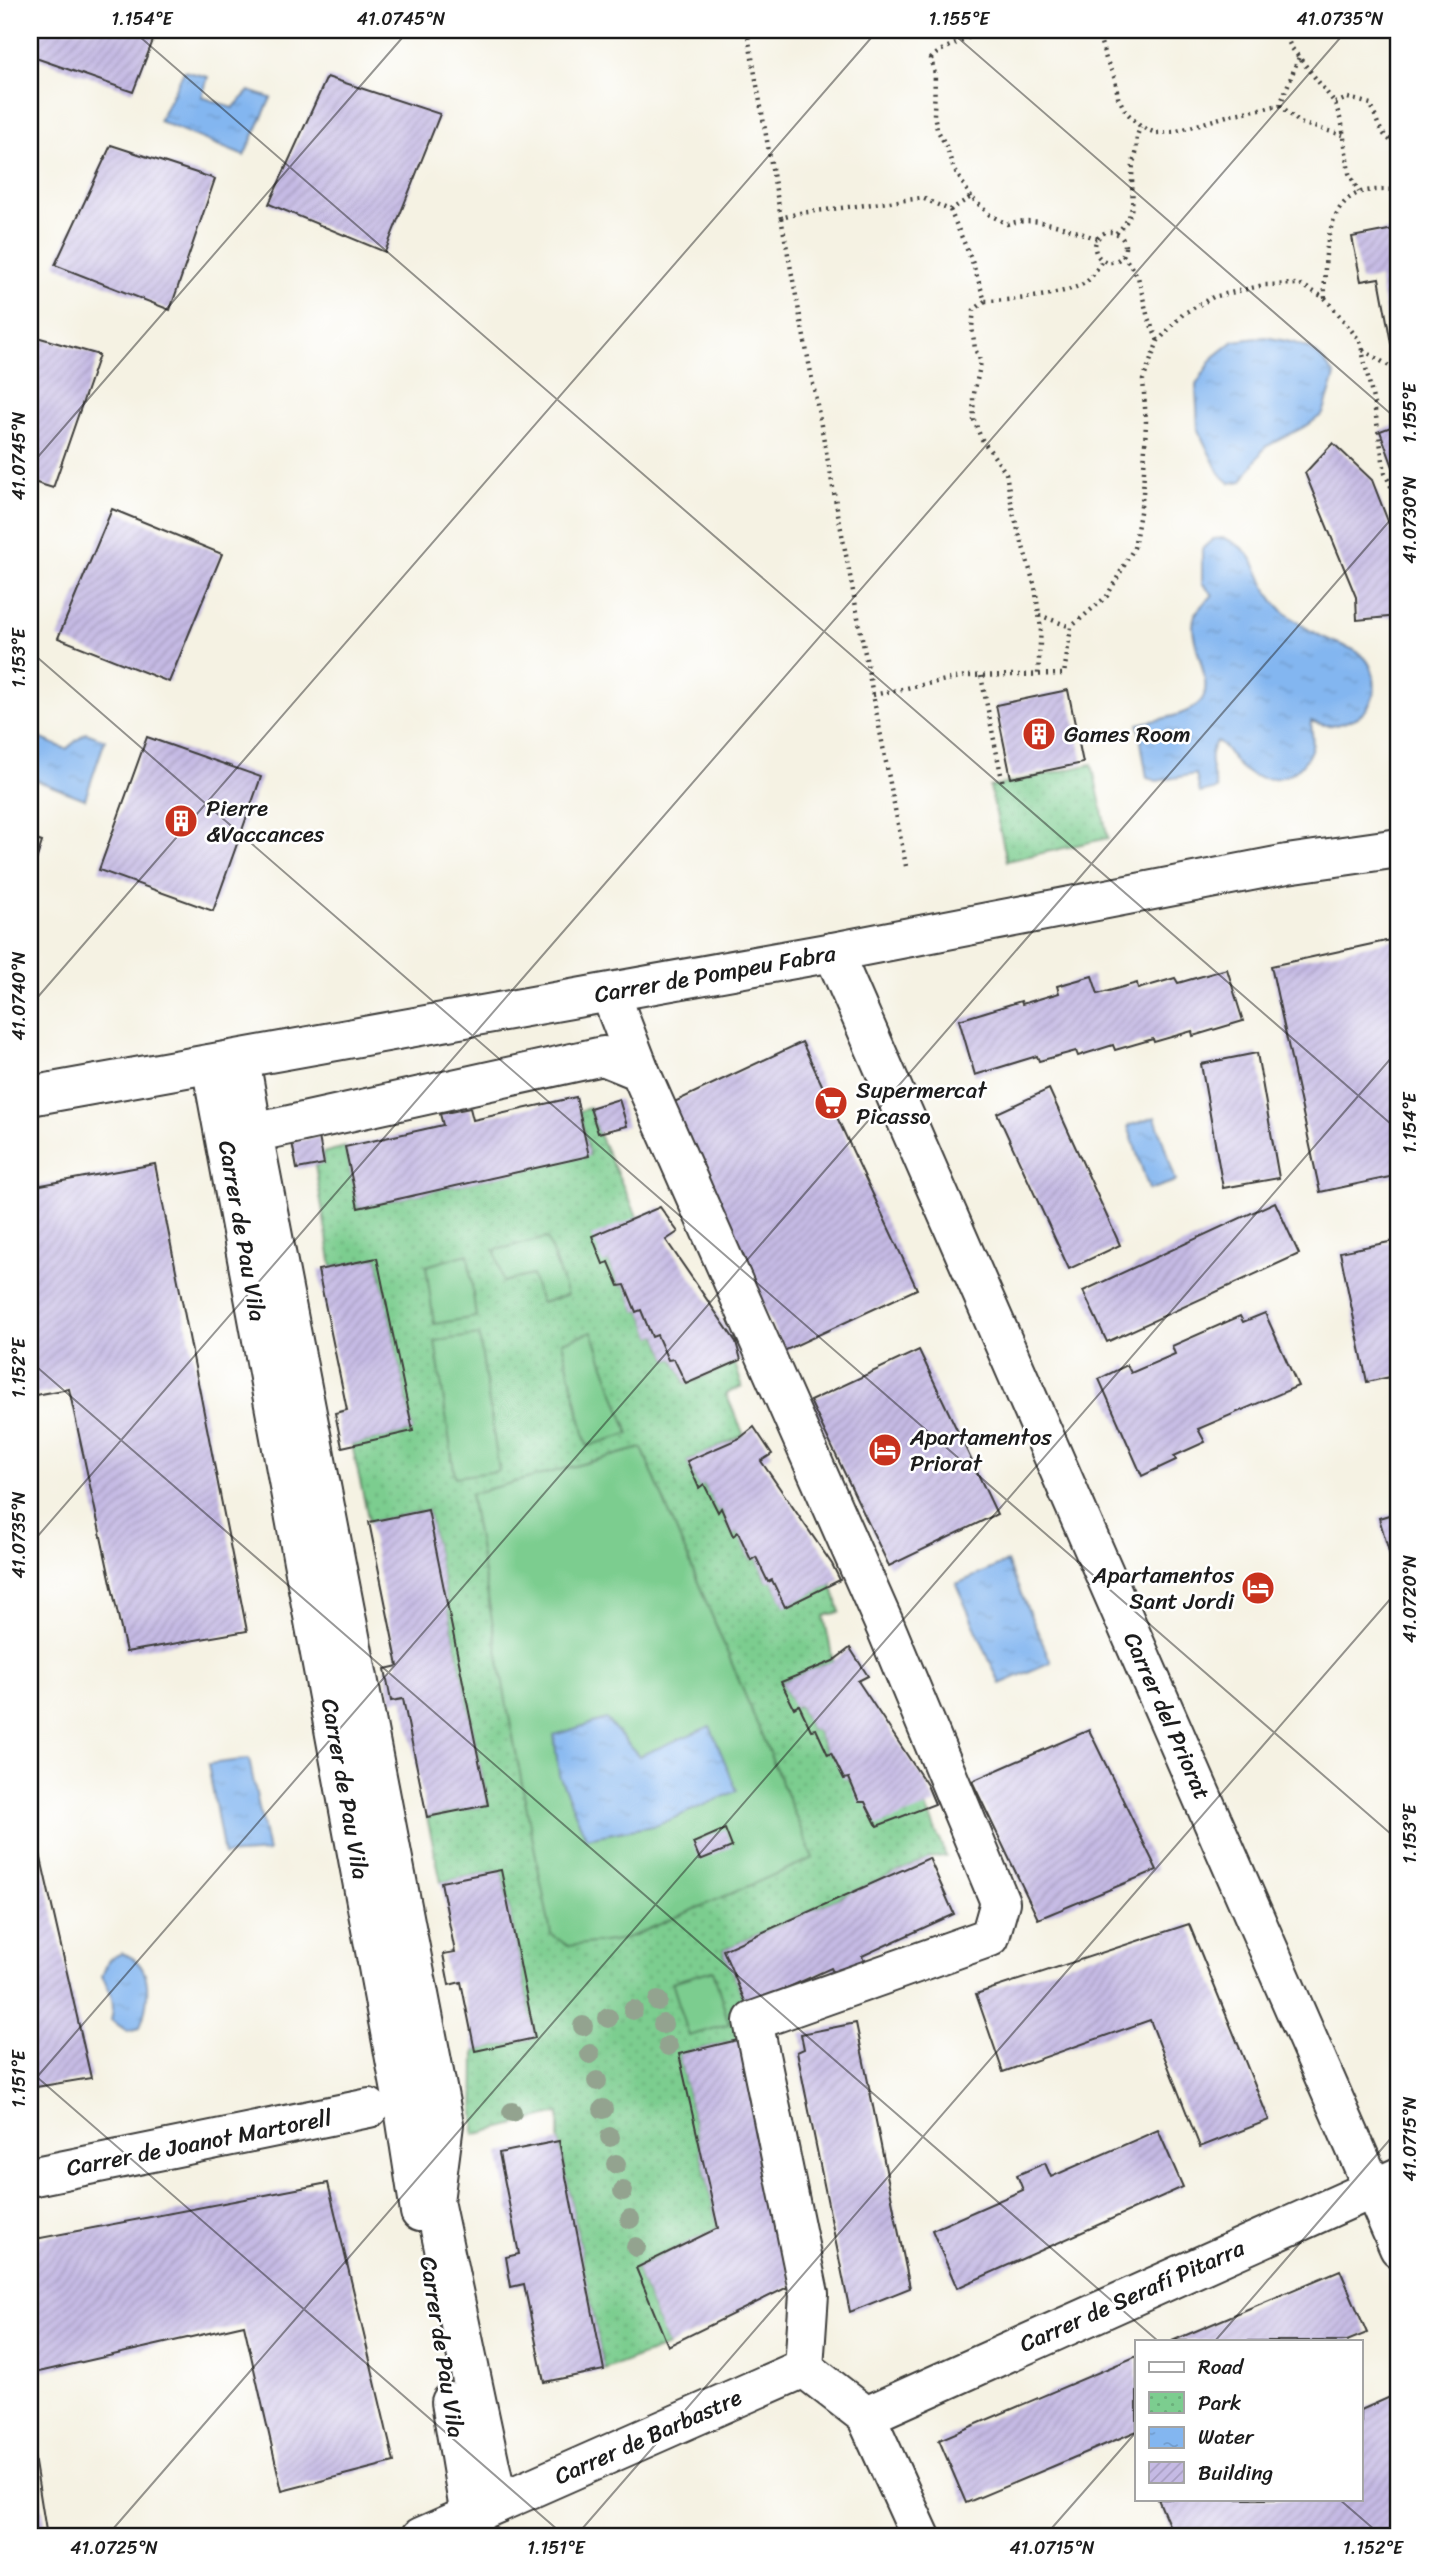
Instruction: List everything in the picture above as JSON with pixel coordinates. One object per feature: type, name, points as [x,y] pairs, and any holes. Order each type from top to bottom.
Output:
[{"type":"street","name":"Carrer de Pompeu Fabra","points":[[30,1096],[833,952],[1274,867],[1399,848]]},
{"type":"street","name":"Carrer del Priorat","points":[[833,952],[1386,2183],[1399,2248]]},
{"type":"street","points":[[610,993],[640,1071],[886,1628],[1000,1902],[990,1937],[754,2021],[809,2294],[804,2368],[866,2417],[921,2537]]},
{"type":"street","points":[[253,1133],[603,1056],[640,1071]]},
{"type":"street","points":[[225,1061],[253,1133],[444,2124],[434,2201],[484,2510]]},
{"type":"street","name":"Carrer de Pau Vila","points":[[225,1061],[403,2102],[484,2510]]},
{"type":"street","name":"Carrer de Joanot Martorell","points":[[30,2177],[369,2108]]},
{"type":"street","name":"Carrer de Serafí Pitarra","points":[[866,2417],[1386,2183]]},
{"type":"street","name":"Carrer de Barbastre","points":[[421,2537],[804,2368]]},
{"type":"path","points":[[747,30],[780,218],[906,866]]},
{"type":"path","points":[[978,30],[969,39],[936,53],[931,58],[936,74],[934,115],[953,167],[971,197],[990,215],[1007,224],[1035,220],[1098,239]]},
{"type":"path","points":[[1097,30],[1115,79],[1118,97],[1126,112],[1141,127],[1156,133],[1174,132],[1230,115],[1280,105]]},
{"type":"path","points":[[1283,30],[1291,47],[1335,103],[1349,173],[1359,192]]},
{"type":"path","points":[[1280,105],[1299,57]]},
{"type":"path","points":[[1335,103],[1348,98],[1371,104],[1381,131],[1391,142],[1399,143]]},
{"type":"path","points":[[1280,105],[1300,123],[1343,135]]},
{"type":"path","points":[[1123,255],[1116,261],[1102,260],[1096,253],[1098,239],[1124,227],[1133,207],[1135,138],[1141,127]]},
{"type":"path","points":[[1325,298],[1325,272],[1333,223],[1343,202],[1359,192],[1399,188]]},
{"type":"path","points":[[950,210],[971,197]]},
{"type":"path","points":[[780,218],[800,213],[922,198],[950,210],[972,261],[985,301]]},
{"type":"path","points":[[1116,233],[1123,240],[1123,255],[1138,277],[1147,318],[1158,341]]},
{"type":"path","points":[[1038,675],[1039,615],[1035,587],[1013,513],[1006,473],[981,438],[974,420],[973,398],[981,362],[975,349],[972,327],[974,310],[985,301],[1014,301],[1069,289],[1087,282],[1102,260]]},
{"type":"path","points":[[873,695],[965,676],[1064,674],[1072,627],[1107,596],[1134,548],[1143,494],[1146,421],[1143,380],[1158,341],[1183,314],[1213,298],[1264,285],[1300,284],[1325,298],[1360,341],[1385,473],[1399,504]]},
{"type":"path","points":[[1362,349],[1399,372]]},
{"type":"path","points":[[1039,615],[1072,627]]},
{"type":"path","points":[[981,676],[1003,784]]},
{"type":"green space","points":[[1092,764],[1108,838],[1007,861],[990,787]]},
{"type":"green space","points":[[590,1108],[598,1133],[638,1218],[609,1262],[619,1286],[625,1285],[636,1311],[641,1310],[652,1336],[657,1335],[668,1360],[674,1359],[686,1384],[735,1363],[742,1386],[726,1394],[744,1435],[687,1461],[699,1487],[704,1484],[718,1511],[721,1508],[733,1535],[738,1532],[751,1560],[756,1557],[767,1581],[772,1580],[785,1606],[832,1584],[840,1612],[824,1616],[833,1661],[781,1682],[795,1708],[799,1705],[811,1730],[816,1729],[827,1754],[831,1753],[865,1802],[926,1807],[946,1856],[929,1858],[723,1950],[747,2006],[734,2013],[742,2039],[679,2054],[718,2228],[636,2268],[668,2346],[604,2370],[559,2141],[559,2113],[474,2135],[475,2051],[535,2038],[501,1870],[441,1882],[427,1817],[488,1805],[428,1510],[369,1522],[352,1445],[413,1431],[377,1258],[332,1267],[315,1166],[324,1163],[322,1153],[345,1147],[358,1208],[589,1155],[579,1111]]},
{"type":"green space","points":[[547,1238],[567,1295],[541,1303],[532,1275],[503,1282],[495,1250]]},
{"type":"green space","points":[[468,1254],[476,1317],[434,1324],[426,1266]]},
{"type":"green space","points":[[592,1332],[629,1434],[587,1446],[562,1342]]},
{"type":"green space","points":[[479,1335],[499,1471],[455,1477],[435,1341]]},
{"type":"green space","points":[[642,1448],[813,1858],[635,1935],[620,1940],[568,1946],[551,1934],[470,1494]]},
{"type":"green space","points":[[713,1970],[729,2024],[689,2036],[672,1982]]},
{"type":"water","points":[[184,71],[208,77],[202,97],[233,108],[249,91],[271,98],[244,156],[159,121]]},
{"type":"water","points":[[1265,337],[1306,347],[1320,357],[1335,376],[1323,414],[1308,425],[1265,447],[1242,481],[1230,483],[1219,473],[1198,430],[1196,385],[1214,357],[1234,341]]},
{"type":"water","points":[[1224,538],[1246,552],[1273,600],[1282,610],[1309,630],[1352,649],[1365,658],[1372,670],[1375,688],[1368,708],[1356,718],[1333,725],[1311,721],[1313,744],[1307,758],[1292,773],[1283,777],[1272,779],[1252,775],[1242,769],[1217,741],[1213,746],[1211,758],[1217,789],[1200,793],[1196,774],[1157,781],[1147,778],[1138,724],[1170,717],[1193,708],[1204,695],[1204,674],[1193,625],[1197,612],[1213,595],[1202,583],[1202,549],[1213,539]]},
{"type":"water","points":[[86,733],[105,740],[85,799],[30,778],[30,734],[66,749]]},
{"type":"water","points":[[1155,1117],[1176,1181],[1149,1190],[1128,1126]]},
{"type":"water","points":[[1007,1562],[1051,1662],[1000,1684],[956,1584]]},
{"type":"water","points":[[606,1719],[639,1756],[710,1726],[737,1791],[658,1825],[586,1838],[559,1775],[554,1735]]},
{"type":"water","points":[[249,1759],[268,1852],[224,1855],[208,1764]]},
{"type":"water","points":[[122,1953],[133,1958],[140,1966],[147,1984],[146,2006],[140,2028],[127,2031],[111,2020],[112,1997],[102,1976],[109,1959]]},
{"type":"building","points":[[30,30],[157,30],[133,92],[30,56]]},
{"type":"building","points":[[327,77],[440,114],[385,252],[269,204]]},
{"type":"building","points":[[111,145],[215,179],[170,310],[55,265]]},
{"type":"building","points":[[1399,228],[1399,341],[1391,343],[1379,278],[1361,281],[1352,237]]},
{"type":"building","points":[[30,335],[99,355],[53,488],[30,481]]},
{"type":"building","points":[[1399,424],[1399,473],[1396,475],[1380,431]]},
{"type":"building","points":[[1333,443],[1372,480],[1391,529],[1399,582],[1399,616],[1357,620],[1356,597],[1305,473]]},
{"type":"building","points":[[112,509],[222,554],[169,682],[58,638]]},
{"type":"building","name":"Games Room","points":[[1068,690],[1083,763],[1011,778],[996,705]]},
{"type":"building","name":"Pierre &Vaccances","points":[[147,737],[261,777],[213,911],[99,870]]},
{"type":"building","points":[[30,838],[42,842],[30,879]]},
{"type":"building","points":[[1395,939],[1399,957],[1399,1175],[1320,1192],[1271,966]]},
{"type":"building","points":[[1227,969],[1243,1021],[1193,1036],[1192,1031],[1115,1050],[1113,1045],[1078,1056],[1076,1051],[1039,1061],[1037,1056],[975,1075],[959,1020],[1021,1001],[1022,1004],[1059,993],[1057,986],[1092,976],[1098,994],[1137,983],[1138,989],[1175,978],[1178,983]]},
{"type":"building","points":[[802,1042],[917,1289],[784,1351],[670,1104]]},
{"type":"building","points":[[1257,1053],[1279,1178],[1223,1188],[1201,1064]]},
{"type":"building","points":[[1049,1089],[1120,1245],[1069,1269],[997,1113]]},
{"type":"building","points":[[576,1097],[589,1156],[358,1208],[345,1147],[443,1125],[440,1114],[470,1108],[473,1120]]},
{"type":"building","points":[[619,1099],[627,1126],[598,1133],[590,1108]]},
{"type":"building","points":[[319,1137],[324,1164],[297,1169],[292,1142]]},
{"type":"building","points":[[155,1164],[247,1631],[126,1652],[69,1389],[30,1396],[30,1187]]},
{"type":"building","points":[[1275,1202],[1299,1254],[1107,1342],[1083,1291]]},
{"type":"building","points":[[660,1207],[678,1232],[666,1240],[736,1342],[741,1360],[686,1384],[674,1359],[668,1360],[657,1335],[652,1337],[641,1310],[636,1312],[625,1285],[619,1286],[609,1262],[603,1264],[592,1236]]},
{"type":"building","points":[[1399,1240],[1399,1375],[1367,1382],[1340,1252]]},
{"type":"building","points":[[377,1258],[413,1431],[342,1447],[335,1413],[347,1410],[318,1270]]},
{"type":"building","points":[[1265,1313],[1298,1386],[1198,1429],[1205,1442],[1174,1456],[1176,1460],[1142,1476],[1099,1379],[1127,1365],[1131,1373],[1175,1354],[1172,1346],[1240,1316],[1243,1322]]},
{"type":"building","points":[[919,1350],[997,1514],[889,1566],[810,1401]]},
{"type":"building","points":[[754,1427],[772,1454],[761,1461],[832,1564],[840,1580],[785,1607],[772,1580],[768,1582],[756,1557],[751,1560],[738,1532],[733,1536],[721,1508],[718,1512],[704,1484],[699,1488],[687,1461],[740,1438]]},
{"type":"building","points":[[428,1510],[488,1805],[427,1817],[403,1699],[391,1701],[385,1669],[398,1666],[369,1522]]},
{"type":"building","points":[[1399,1512],[1399,1585],[1379,1518]]},
{"type":"building","points":[[850,1648],[868,1676],[858,1681],[927,1785],[935,1804],[877,1826],[865,1802],[859,1802],[849,1778],[844,1779],[831,1753],[828,1755],[816,1729],[811,1730],[799,1705],[794,1708],[781,1682],[833,1661]]},
{"type":"building","points":[[1089,1730],[1157,1870],[1038,1919],[972,1781]]},
{"type":"building","points":[[30,1810],[91,2078],[30,2088]]},
{"type":"building","points":[[725,1829],[732,1847],[700,1860],[693,1843]]},
{"type":"building","points":[[929,1858],[954,1914],[862,1956],[866,1967],[837,1980],[831,1968],[747,2006],[723,1950]]},
{"type":"building","points":[[501,1870],[535,2038],[475,2051],[461,1982],[449,1985],[443,1954],[455,1952],[441,1882]]},
{"type":"building","points":[[1189,1924],[1269,2120],[1200,2147],[1150,2020],[1003,2072],[976,1994]]},
{"type":"building","points":[[856,2023],[910,2288],[850,2312],[797,2052],[804,2049],[801,2034]]},
{"type":"building","points":[[742,2039],[792,2285],[668,2346],[636,2268],[718,2228],[679,2054]]},
{"type":"building","points":[[1158,2130],[1183,2187],[957,2288],[932,2230],[1023,2190],[1017,2175],[1045,2163],[1051,2177]]},
{"type":"building","points":[[559,2141],[604,2370],[544,2382],[524,2284],[511,2287],[506,2257],[519,2254],[499,2153]]},
{"type":"building","points":[[328,2183],[394,2462],[282,2491],[244,2325],[30,2374],[30,2240]]},
{"type":"building","points":[[1340,2270],[1367,2333],[1350,2340],[1174,2340]]},
{"type":"building","points":[[1135,2357],[1135,2432],[966,2503],[939,2440]]},
{"type":"building","points":[[1399,2393],[1399,2537],[1174,2537],[1158,2500],[1362,2500],[1362,2410]]},
{"type":"building","points":[[31,2438],[47,2537],[30,2537]]},
{"type":"place","name":"Games Room","points":[[1039,734]]},
{"type":"place","name":"Pierre &Vaccances","points":[[181,821]]},
{"type":"place","name":"Supermercat Picasso","points":[[831,1103]]},
{"type":"place","name":"Apartamentos Priorat","points":[[885,1450]]},
{"type":"place","name":"Apartamentos Sant Jordi","points":[[1258,1588]]}]
